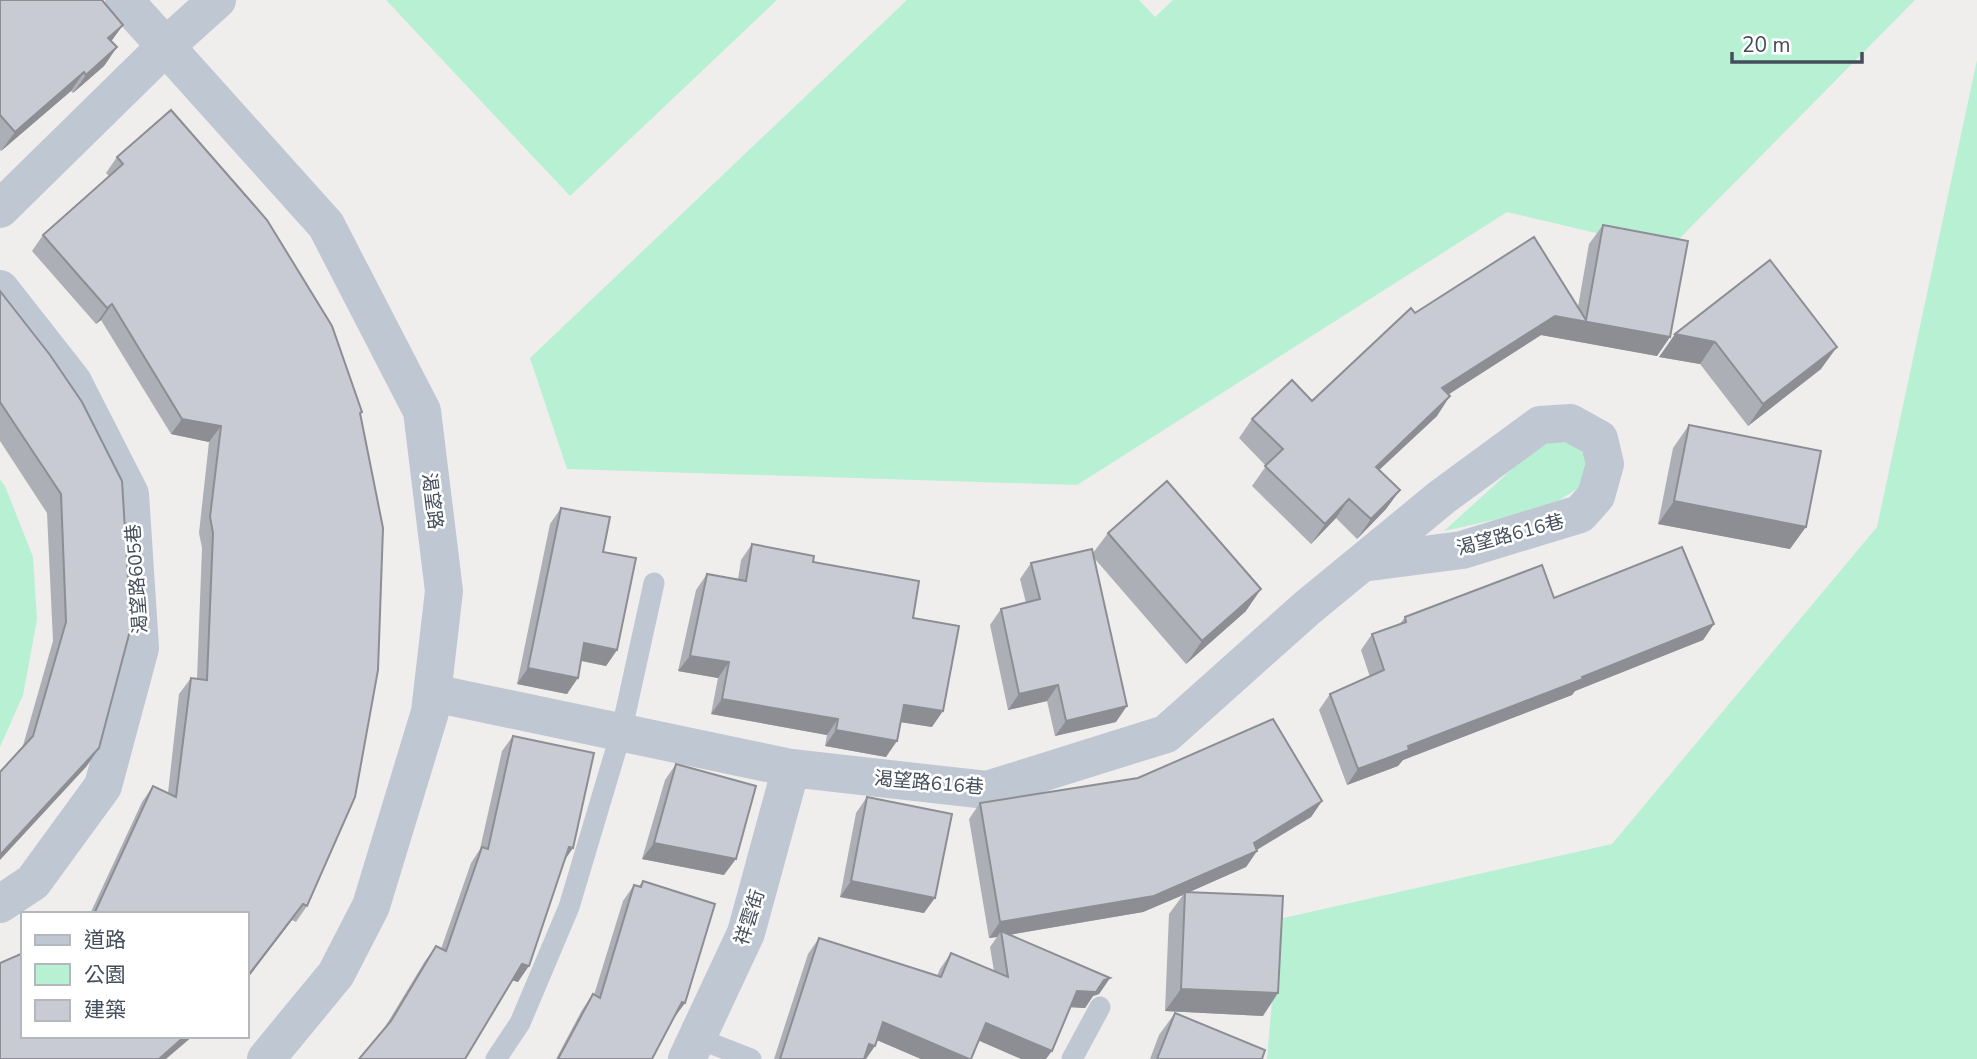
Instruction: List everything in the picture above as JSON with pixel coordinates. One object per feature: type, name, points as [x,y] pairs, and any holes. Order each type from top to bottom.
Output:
[{"type":"street","name":"渴望路","points":[[124,0],[326,225],[422,411],[444,592],[430,712],[371,906],[336,974],[267,1059]]},
{"type":"street","points":[[0,209],[166,46],[218,0]]},
{"type":"street","name":"渴望路605巷","points":[[0,289],[73,382],[130,494],[140,648],[103,786],[33,882],[0,904]]},
{"type":"street","name":"渴望路616巷","points":[[433,693],[791,768],[987,790],[1166,734],[1307,608],[1442,497],[1540,425],[1570,423],[1599,439],[1605,464],[1596,496],[1580,514],[1462,550],[1362,563]]},
{"type":"street","name":"祥雲街","points":[[692,1048],[746,933],[791,768]]},
{"type":"lane","points":[[496,1059],[520,1023],[569,907],[621,733],[654,583]]},
{"type":"lane","points":[[1072,1059],[1100,1007]]},
{"type":"lane","points":[[692,1048],[751,1059]]},
{"type":"green space","points":[[386,0],[777,0],[570,196]]},
{"type":"green space","points":[[907,0],[1139,0],[1155,17],[1173,0],[1915,0],[1668,250],[1507,212],[1077,485],[567,469],[530,358]]},
{"type":"green space","points":[[1977,60],[1977,1059],[1267,1059],[1279,919],[1612,844],[1877,527]]},
{"type":"green space","points":[[1542,442],[1577,443],[1589,464],[1580,487],[1547,508],[1444,531]]},
{"type":"green space","points":[[0,480],[5,486],[33,557],[37,620],[23,695],[0,747]]},
{"type":"building","points":[[0,0],[102,0],[123,25],[108,38],[117,47],[15,132],[0,115]]},
{"type":"building","points":[[171,110],[267,220],[332,326],[362,412],[360,413],[383,528],[378,670],[355,797],[307,906],[303,904],[248,976],[248,912],[95,912],[153,786],[176,797],[191,678],[207,680],[213,533],[210,517],[221,426],[182,419],[112,304],[107,308],[43,235],[123,164],[117,157]]},
{"type":"building","points":[[1603,225],[1688,241],[1670,337],[1555,316],[1442,388],[1450,396],[1376,467],[1400,490],[1371,519],[1349,499],[1325,524],[1265,466],[1283,449],[1252,419],[1292,380],[1312,401],[1411,308],[1415,313],[1534,237],[1586,320]]},
{"type":"building","points":[[1770,260],[1837,347],[1763,404],[1715,342],[1675,334]]},
{"type":"building","points":[[0,291],[50,355],[82,402],[122,481],[131,627],[99,748],[0,855],[0,772],[33,736],[66,622],[61,494],[0,402]]},
{"type":"building","points":[[1689,425],[1821,451],[1806,527],[1674,501]]},
{"type":"building","points":[[1167,481],[1261,589],[1202,641],[1108,533]]},
{"type":"building","points":[[561,508],[610,517],[603,552],[636,558],[617,650],[584,643],[578,678],[528,668]]},
{"type":"building","points":[[752,544],[814,556],[813,562],[919,581],[913,618],[959,626],[943,711],[904,705],[897,741],[836,730],[838,719],[722,699],[729,662],[690,656],[707,574],[746,581]]},
{"type":"building","points":[[1682,547],[1714,624],[1582,677],[1583,679],[1408,746],[1409,750],[1358,769],[1330,694],[1384,670],[1372,634],[1406,622],[1405,617],[1542,565],[1554,598]]},
{"type":"building","points":[[1092,549],[1127,706],[1066,721],[1058,685],[1019,694],[1001,609],[1040,599],[1031,563]]},
{"type":"building","points":[[1273,719],[1322,801],[1254,843],[1257,851],[1154,896],[1000,922],[980,803],[1138,778]]},
{"type":"building","points":[[513,736],[594,753],[573,848],[569,847],[529,966],[522,964],[465,1059],[359,1059],[391,1021],[436,946],[446,951],[482,847],[488,849]]},
{"type":"building","points":[[676,764],[756,786],[736,859],[654,843]]},
{"type":"building","points":[[867,797],[952,814],[935,898],[851,881]]},
{"type":"building","points":[[643,881],[715,904],[685,1003],[682,1002],[652,1059],[558,1059],[593,994],[600,998],[634,885],[641,887]]},
{"type":"building","points":[[1185,892],[1283,896],[1278,993],[1181,989]]},
{"type":"building","points":[[1001,931],[1110,978],[1104,980],[1096,992],[1077,991],[1052,1051],[986,1023],[969,1059],[883,1022],[875,1046],[869,1044],[864,1059],[780,1059],[819,938],[941,977],[951,953],[1008,977]]},
{"type":"building","points":[[21,954],[21,1038],[183,1038],[159,1059],[0,1059],[0,963]]},
{"type":"building","points":[[1175,1013],[1265,1050],[1262,1059],[1157,1059]]}]
